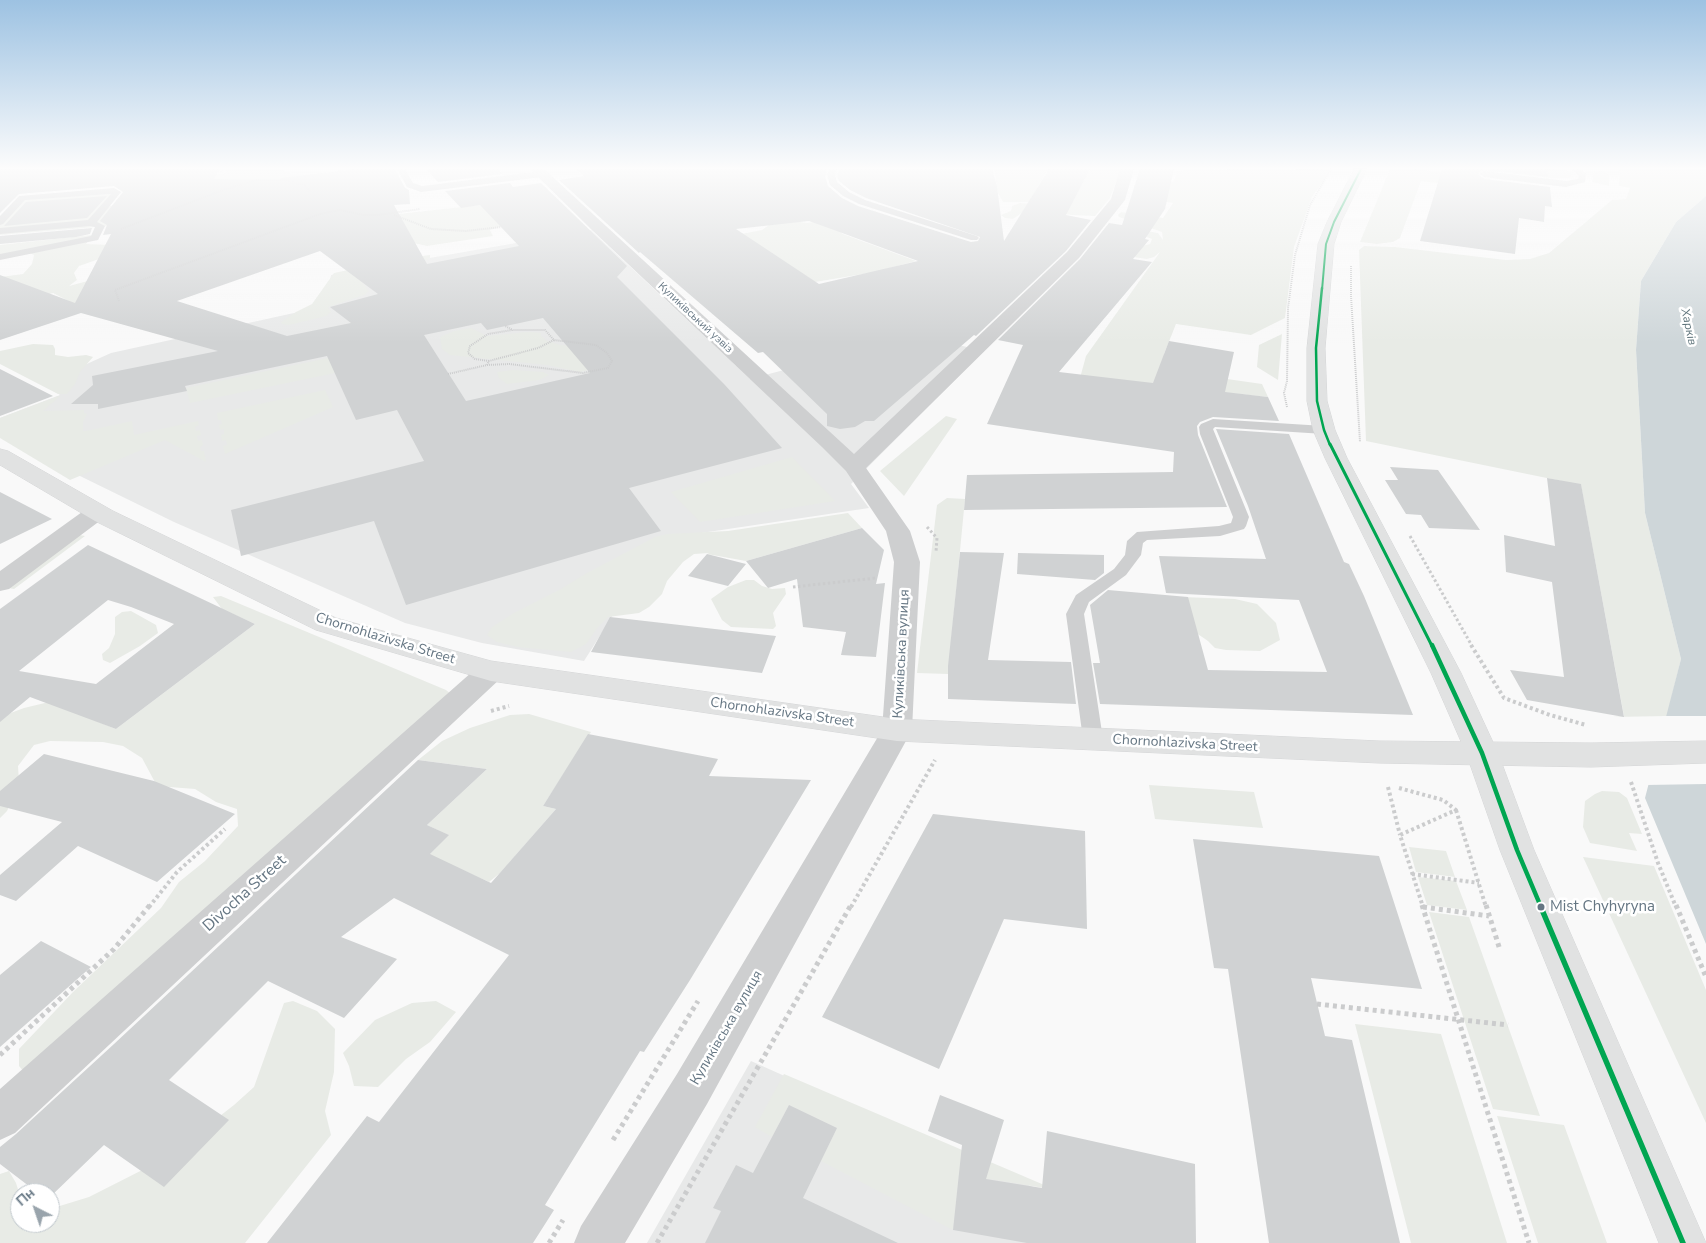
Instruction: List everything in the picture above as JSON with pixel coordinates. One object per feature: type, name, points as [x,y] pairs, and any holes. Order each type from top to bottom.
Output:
[{"type":"main road","points":[[1332,227],[1326,244],[1322,272],[1316,348],[1317,401],[1324,430],[1336,458],[1446,673],[1482,753],[1516,850],[1683,1243]]},
{"type":"main road","name":"Chornohlazivska Street","points":[[0,456],[97,512],[326,624],[491,671],[897,730],[1379,752],[1612,754],[1706,752]]},
{"type":"street","name":"Куликівський узвіз","points":[[597,227],[830,442],[854,467]]},
{"type":"street","points":[[854,467],[1073,255],[1096,227]]},
{"type":"street","name":"Куликівська вулиця","points":[[598,1243],[692,1089],[897,730],[907,562],[898,531],[854,467]]},
{"type":"street","points":[[0,583],[97,512]]},
{"type":"street","name":"Divocha Street","points":[[4,1107],[491,671]]},
{"type":"lane","points":[[0,231],[52,227]]},
{"type":"lane","points":[[0,256],[95,238],[100,227]]},
{"type":"lane","points":[[940,227],[974,238]]},
{"type":"lane","points":[[1093,740],[1075,614],[1082,599],[1120,572],[1133,555],[1135,540],[1143,535],[1220,531],[1238,526],[1241,517],[1206,434],[1206,427],[1212,423],[1324,430]]},
{"type":"path","points":[[95,238],[124,227]]},
{"type":"path","points":[[119,300],[115,290],[285,227]]},
{"type":"path","points":[[426,227],[466,231],[502,227]]},
{"type":"path","points":[[1351,257],[1351,296],[1360,444]]},
{"type":"path","points":[[505,326],[513,330]]},
{"type":"path","points":[[448,374],[487,365],[509,364],[583,373],[608,368],[612,361],[607,353],[596,345],[554,340],[538,348],[489,361],[475,359],[468,353],[470,346],[488,334],[513,330],[545,330],[554,340]]},
{"type":"path","points":[[487,365],[489,361]]},
{"type":"path","points":[[1406,529],[1462,631],[1504,698],[1550,715],[1587,725]]},
{"type":"path","points":[[793,587],[885,578]]},
{"type":"path","points":[[657,1243],[935,760]]},
{"type":"path","points":[[1631,781],[1658,863],[1706,977]]},
{"type":"path","points":[[1388,787],[1412,874],[1529,1243]]},
{"type":"path","points":[[1399,788],[1443,800],[1456,810],[1500,950]]},
{"type":"path","points":[[1400,835],[1456,810]]},
{"type":"path","points":[[0,1055],[114,949],[167,882],[225,829]]},
{"type":"path","points":[[1412,874],[1478,883]]},
{"type":"path","points":[[1423,907],[1489,916]]},
{"type":"path","points":[[1318,1004],[1508,1025]]},
{"type":"shaded area","points":[[0,227],[96,227],[0,235]]},
{"type":"shaded area","points":[[108,227],[226,227],[86,310],[53,293],[32,299],[0,277],[23,274],[32,264],[34,255],[27,252],[0,259],[0,245],[91,235],[92,237],[86,244],[115,245]],"holes":[[[102,258],[95,279],[69,286],[77,280],[74,273],[79,266]]]},
{"type":"shaded area","points":[[391,227],[499,227],[490,230],[493,236],[427,246],[404,241]]},
{"type":"shaded area","points":[[766,227],[834,227],[843,234],[916,261],[875,272],[815,282],[741,234],[762,230]]},
{"type":"shaded area","points":[[1148,227],[1301,227],[1294,247],[1285,318],[1251,335],[1176,324],[1164,354],[1185,373],[1262,384],[1268,397],[1080,378],[1086,356],[1160,252],[1154,257],[1147,259],[1127,256],[1142,246],[1150,244],[1152,239],[1144,236],[1147,231],[1158,233],[1163,240],[1162,232]]},
{"type":"shaded area","points":[[1366,227],[1404,227],[1400,238],[1393,242],[1377,244],[1360,242]]},
{"type":"shaded area","points":[[1580,227],[1673,227],[1641,281],[1636,350],[1645,513],[1681,659],[1667,716],[1613,717],[1624,716],[1581,485],[1366,441],[1359,250],[1364,246],[1395,247],[1506,260],[1530,259],[1549,253]]},
{"type":"shaded area","points":[[591,230],[750,379],[916,335],[984,351],[851,484],[869,508],[661,539],[584,661],[482,643],[405,623],[174,522],[80,476],[0,429],[0,418],[60,395],[53,390],[69,372],[111,353],[326,306],[331,275]]},
{"type":"shaded area","points":[[430,255],[430,258],[427,260],[364,278],[361,281],[369,291],[364,295],[328,307],[331,312],[326,316],[289,325],[282,324],[281,322],[312,304],[334,273],[399,259]]},
{"type":"shaded area","points":[[471,328],[487,336],[528,332],[541,333],[541,336],[547,341],[560,345],[580,346],[610,365],[580,372],[547,365],[450,355],[442,349],[440,337],[454,331]]},
{"type":"shaded area","points":[[1282,334],[1278,380],[1257,367],[1259,345]]},
{"type":"shaded area","points":[[33,344],[53,345],[55,355],[68,357],[86,355],[93,357],[80,372],[75,384],[67,394],[58,394],[0,364],[0,351]]},
{"type":"shaded area","points":[[347,354],[340,372],[190,403],[186,388]]},
{"type":"shaded area","points":[[513,370],[543,372],[549,375],[539,380],[507,384],[499,378],[497,372]]},
{"type":"shaded area","points":[[325,390],[333,407],[225,454],[223,446],[227,445],[226,440],[222,441],[221,435],[224,434],[224,429],[220,430],[219,425],[222,424],[221,420],[218,420],[217,413]]},
{"type":"shaded area","points":[[61,395],[43,411],[84,410],[84,413],[87,414],[83,422],[83,431],[132,421],[134,435],[198,421],[199,425],[195,427],[196,431],[200,430],[201,435],[197,436],[198,441],[202,440],[203,445],[200,447],[201,451],[204,451],[206,462],[165,440],[70,480],[0,438],[0,418]]},
{"type":"shaded area","points":[[946,416],[957,419],[904,496],[880,471]]},
{"type":"shaded area","points":[[792,457],[835,501],[700,522],[671,492]]},
{"type":"shaded area","points":[[947,498],[965,499],[948,674],[917,673],[937,505]]},
{"type":"shaded area","points":[[848,513],[862,528],[746,561],[707,554],[709,553],[694,554],[683,562],[667,581],[662,594],[649,607],[639,613],[608,617],[586,644],[571,652],[518,647],[497,642],[487,635],[492,627],[514,613],[655,537],[667,534],[728,531]]},
{"type":"shaded area","points":[[74,534],[85,536],[14,589],[3,587]]},
{"type":"shaded area","points":[[746,580],[754,580],[762,586],[772,589],[785,588],[786,594],[773,613],[776,626],[773,629],[731,627],[722,620],[711,599],[728,587]]},
{"type":"shaded area","points":[[221,596],[446,690],[451,694],[24,1072],[19,1066],[19,1049],[73,992],[161,908],[179,882],[205,861],[238,826],[237,809],[216,802],[195,789],[157,786],[142,758],[123,746],[103,742],[50,741],[34,745],[18,766],[19,781],[7,811],[0,818],[0,717],[24,708],[49,702],[116,729],[255,624],[222,609],[213,597]]},
{"type":"shaded area","points":[[1182,597],[1235,599],[1257,604],[1276,623],[1280,640],[1260,651],[1215,648],[1189,628]]},
{"type":"shaded area","points":[[131,611],[156,625],[158,633],[110,663],[103,660],[102,654],[109,648],[115,634],[115,617],[122,612]]},
{"type":"shaded area","points":[[529,714],[591,732],[543,806],[556,809],[500,873],[489,882],[429,855],[448,835],[427,825],[487,769],[418,760],[442,741],[470,728],[510,715]]},
{"type":"shaded area","points":[[1149,785],[1254,792],[1263,828],[1155,819]]},
{"type":"shaded area","points":[[1602,791],[1619,792],[1627,798],[1642,834],[1629,833],[1637,851],[1590,843],[1583,827],[1585,801]]},
{"type":"shaded area","points":[[1409,847],[1446,851],[1455,877],[1416,872]]},
{"type":"shaded area","points":[[1583,857],[1654,866],[1706,990],[1706,1123]]},
{"type":"shaded area","points":[[1418,877],[1456,881],[1467,910],[1427,905]]},
{"type":"shaded area","points":[[1429,912],[1469,917],[1540,1116],[1493,1109]]},
{"type":"shaded area","points":[[293,1001],[317,1011],[335,1029],[334,1072],[325,1111],[331,1135],[245,1243],[0,1243],[0,1174],[9,1171],[16,1183],[10,1183],[10,1233],[60,1233],[60,1206],[89,1197],[166,1158],[254,1087],[284,1003]]},
{"type":"shaded area","points":[[436,1001],[456,1012],[430,1042],[406,1059],[378,1087],[354,1086],[349,1066],[343,1053],[375,1020],[412,1003]]},
{"type":"shaded area","points":[[1355,1024],[1441,1034],[1507,1243],[1411,1243]]},
{"type":"shaded area","points":[[751,1061],[1042,1191],[1187,1243],[647,1243]]},
{"type":"shaded area","points":[[784,1074],[1056,1190],[959,1174],[953,1230],[821,1161],[837,1128],[789,1105],[772,1137],[755,1127]]},
{"type":"shaded area","points":[[1497,1116],[1564,1125],[1607,1243],[1538,1243]]},
{"type":"water","name":"Харків","points":[[1673,227],[1706,227],[1706,944],[1645,798],[1681,659],[1645,513],[1636,350],[1641,281]]},
{"type":"pier","points":[[1663,716],[1706,716],[1706,784],[1646,785]]},
{"type":"building","points":[[106,227],[406,227],[427,264],[519,246],[501,227],[587,227],[627,266],[617,277],[724,384],[782,448],[629,488],[661,531],[406,605],[374,521],[241,556],[231,510],[424,461],[397,410],[356,420],[327,356],[185,386],[187,391],[98,409],[98,404],[71,404],[93,385],[92,376],[218,351],[81,313],[0,340],[0,275],[75,303],[111,234],[103,235]],"holes":[[[320,251],[378,294],[330,307],[351,323],[287,336],[177,301]],[[543,318],[590,373],[466,401],[424,335],[481,323],[487,330]]]},
{"type":"building","points":[[611,227],[754,227],[736,229],[819,284],[918,261],[825,227],[924,227],[971,242],[978,241],[980,237],[951,227],[1002,227],[1004,241],[1013,227],[1085,227],[1066,251],[976,336],[974,335],[874,421],[865,421],[855,427],[840,429],[827,426],[827,414],[763,352],[758,353]]},
{"type":"building","points":[[1106,227],[1153,227],[1145,239],[1149,240],[1133,259],[1152,262],[1059,372],[1153,383],[1169,341],[1234,352],[1225,392],[1268,397],[1279,421],[1213,417],[1200,422],[1197,426],[1198,435],[1227,507],[964,510],[967,475],[1173,472],[1174,452],[987,424],[1023,345],[998,340],[1080,259]]},
{"type":"building","points":[[1424,227],[1518,227],[1515,254],[1420,241]]},
{"type":"building","points":[[92,228],[90,234],[76,237],[0,244],[0,236]]},
{"type":"building","points":[[0,369],[53,396],[0,416]]},
{"type":"building","points":[[1216,429],[1289,434],[1344,562],[1349,564],[1364,596],[1413,715],[1100,704],[1093,663],[1100,663],[1090,605],[1108,590],[1188,597],[1208,670],[1327,672],[1299,600],[1166,593],[1159,556],[1266,559],[1248,506]]},
{"type":"building","points":[[1390,467],[1438,470],[1480,530],[1429,528],[1421,515],[1406,514],[1385,480],[1398,480]]},
{"type":"building","points":[[1547,478],[1581,484],[1624,717],[1527,700],[1510,670],[1564,677],[1552,582],[1506,572],[1504,535],[1555,546]]},
{"type":"building","points":[[0,492],[52,519],[0,544]]},
{"type":"building","points":[[862,528],[884,550],[876,584],[885,583],[876,657],[841,655],[846,632],[803,627],[797,579],[768,588],[746,561]]},
{"type":"building","points":[[88,545],[255,624],[116,729],[30,697],[0,722],[0,609]],"holes":[[[108,600],[174,624],[96,684],[19,671]]]},
{"type":"building","points":[[960,552],[1004,553],[988,660],[1071,662],[1076,704],[948,699],[948,666]]},
{"type":"building","points":[[1018,553],[1104,555],[1104,573],[1095,580],[1017,574]]},
{"type":"building","points":[[707,554],[746,564],[728,586],[688,576]]},
{"type":"building","points":[[610,617],[776,636],[762,673],[591,652]]},
{"type":"building","points":[[588,734],[718,759],[709,776],[811,780],[690,980],[644,1052],[640,1051],[545,1205],[554,1210],[533,1243],[267,1243],[367,1116],[379,1122],[509,955],[394,898],[341,937],[397,959],[344,1018],[268,981],[169,1080],[229,1120],[164,1187],[104,1145],[60,1187],[60,1183],[25,1183],[0,1164],[0,1147],[114,1044],[418,760],[487,769],[427,825],[449,835],[430,854],[491,883],[556,809],[543,806]]},
{"type":"building","points":[[44,754],[154,781],[235,814],[157,882],[78,846],[16,901],[0,895],[0,875],[62,822],[0,806],[0,791]]},
{"type":"building","points":[[933,814],[1085,831],[1087,929],[1004,919],[939,1069],[822,1017]]},
{"type":"building","points":[[1193,839],[1379,856],[1422,989],[1311,978],[1325,1036],[1352,1040],[1400,1243],[1269,1243],[1228,969],[1214,968]]},
{"type":"building","points":[[41,941],[91,967],[0,1047],[0,975]]},
{"type":"building","points":[[940,1095],[1004,1120],[986,1179],[1042,1188],[1047,1131],[1195,1164],[1196,1243],[1027,1243],[953,1230],[962,1145],[928,1131]]},
{"type":"building","points":[[789,1105],[837,1128],[803,1198],[898,1243],[705,1243],[721,1211],[713,1208],[736,1165],[753,1173]]},
{"type":"transit line","points":[[1332,227],[1326,244],[1316,348],[1317,401],[1324,430],[1336,458],[1446,673],[1482,753],[1517,850],[1683,1243]]},
{"type":"place","name":"Mist Chyhyryna","points":[[1541,907]]}]
